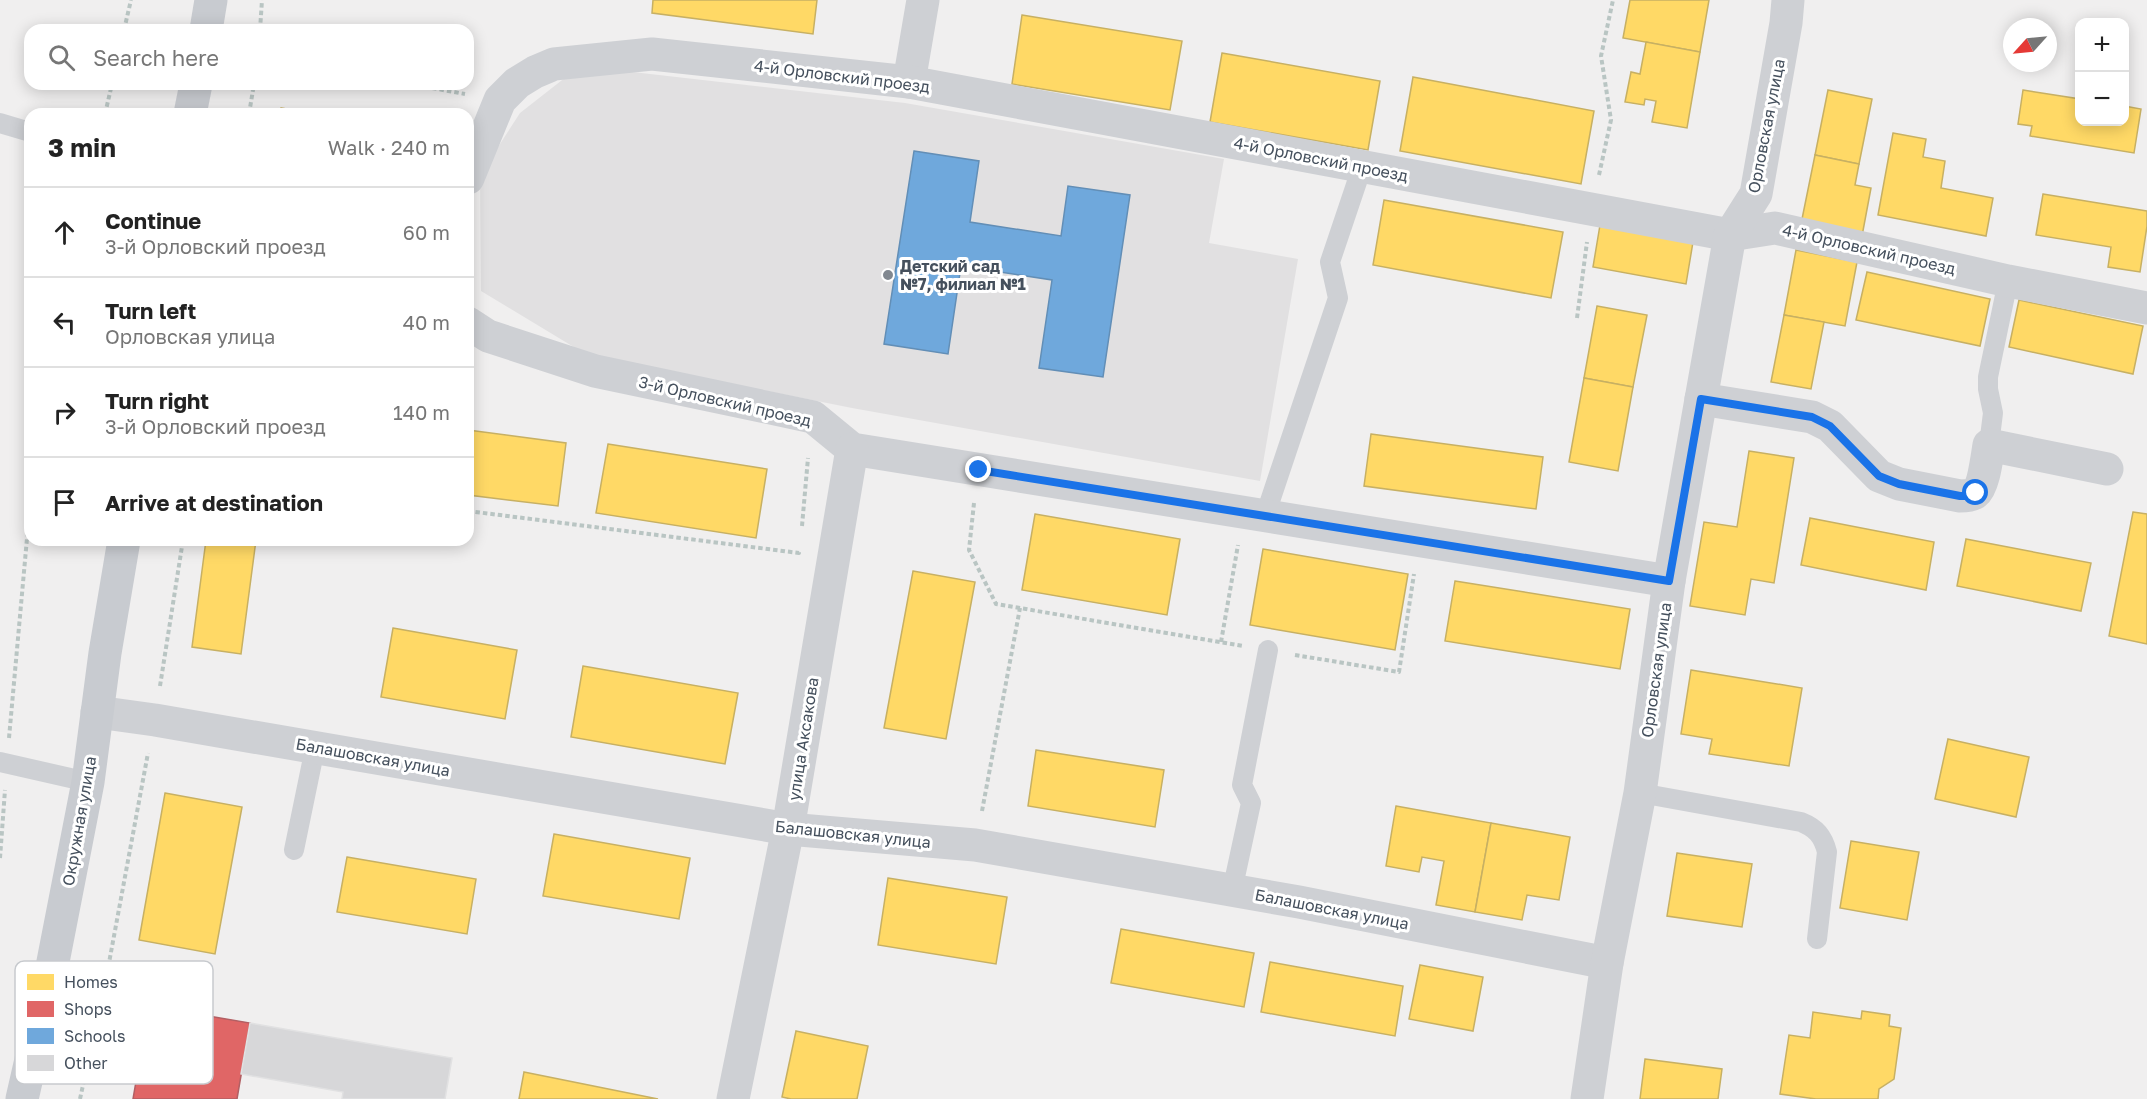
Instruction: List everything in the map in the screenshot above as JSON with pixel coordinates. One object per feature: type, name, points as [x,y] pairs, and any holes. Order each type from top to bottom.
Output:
[{"type":"main road","points":[[207,24],[211,0]]},
{"type":"main road","points":[[191,108],[195,90]]},
{"type":"main road","name":"Окружная улица","points":[[53,961],[88,782],[123,546]]},
{"type":"main road","name":"Окружная улица","points":[[22,1099],[25,1084]]},
{"type":"street","points":[[909,82],[923,0]]},
{"type":"street","name":"Орловская улица","points":[[1587,1099],[1607,963],[1640,793],[1669,581],[1730,235],[1756,194],[1788,0]]},
{"type":"street","name":"4-й Орловский проезд","points":[[500,100],[517,83],[554,64],[652,54],[909,82],[1730,235],[1775,228],[2008,281],[2147,308]]},
{"type":"street","points":[[474,163],[500,100]]},
{"type":"street","name":"3-й Орловский проезд","points":[[478,329],[595,371],[813,417],[852,449],[1669,581]]},
{"type":"street","points":[[1701,399],[1812,417],[1830,426],[1879,476],[1899,484],[1960,496],[1976,493],[1989,445],[2107,469]]},
{"type":"street","name":"улица Аксакова","points":[[733,1099],[788,829],[852,449]]},
{"type":"street","name":"Балашовская улица","points":[[98,712],[788,829],[975,845],[1232,891],[1607,963]]},
{"type":"lane","points":[[0,123],[24,130]]},
{"type":"lane","points":[[1254,514],[1338,298],[1330,262],[1362,166]]},
{"type":"lane","points":[[1989,445],[1993,413],[1988,377],[2008,281]]},
{"type":"lane","points":[[1232,891],[1251,803],[1242,785],[1268,650]]},
{"type":"lane","points":[[294,850],[315,747]]},
{"type":"lane","points":[[3,764],[88,782]]},
{"type":"lane","points":[[1640,793],[1801,822],[1814,827],[1824,840],[1827,852],[1817,939]]},
{"type":"path","points":[[125,24],[131,0]]},
{"type":"path","points":[[260,24],[262,0]]},
{"type":"path","points":[[1577,318],[1592,209],[1611,120],[1601,56],[1613,0]]},
{"type":"path","points":[[106,108],[111,90]]},
{"type":"path","points":[[250,108],[253,90]]},
{"type":"path","points":[[444,90],[500,100]]},
{"type":"path","points":[[801,530],[813,417]]},
{"type":"path","points":[[979,470],[969,550],[996,604],[1399,672],[1419,541]]},
{"type":"path","points":[[474,513],[799,553],[800,542]]},
{"type":"path","points":[[1221,642],[1254,514]]},
{"type":"path","points":[[0,858],[3,764],[26,546]]},
{"type":"path","points":[[109,961],[155,720],[182,546]]},
{"type":"path","points":[[975,845],[1020,608]]},
{"type":"path","points":[[80,1099],[83,1084]]},
{"type":"shaded area","name":"Детский сад №7, филиал №1","points":[[580,66],[905,103],[1224,159],[1209,243],[1298,259],[1260,481],[852,408],[587,355],[481,291],[480,175],[520,113]]},
{"type":"building: Homes","points":[[653,0],[817,0],[813,34],[652,13]]},
{"type":"building: Homes","points":[[1630,0],[1709,0],[1700,52],[1623,38]]},
{"type":"building: Homes","points":[[1022,15],[1182,41],[1170,110],[1012,84]]},
{"type":"building: Homes","points":[[1646,42],[1700,52],[1687,128],[1652,122],[1656,101],[1645,99],[1644,105],[1625,102],[1631,72],[1640,74]]},
{"type":"building: Homes","points":[[1222,53],[1380,81],[1368,150],[1210,122]]},
{"type":"building: Homes","points":[[1413,77],[1594,111],[1581,184],[1400,151]]},
{"type":"building: Homes","points":[[1828,90],[1872,99],[1859,164],[1815,155]]},
{"type":"building: Homes","points":[[2023,90],[2075,98],[2075,126],[2129,126],[2129,107],[2141,109],[2134,153],[2030,136],[2032,126],[2018,124]]},
{"type":"building: Homes","points":[[1893,133],[1926,139],[1923,157],[1945,161],[1941,188],[1993,198],[1986,236],[1878,215]]},
{"type":"building: Homes","points":[[1815,155],[1859,164],[1855,185],[1871,188],[1862,236],[1801,224]]},
{"type":"building: Homes","points":[[2043,194],[2147,211],[2140,272],[2108,267],[2111,247],[2036,235]]},
{"type":"building: Homes","points":[[1384,200],[1563,232],[1551,298],[1373,265]]},
{"type":"building: Homes","points":[[1600,225],[1693,242],[1686,284],[1593,267]]},
{"type":"building: Homes","points":[[1796,250],[1857,262],[1845,326],[1784,315]]},
{"type":"building: Homes","points":[[1867,272],[1990,299],[1980,346],[1856,320]]},
{"type":"building: Homes","points":[[2019,300],[2143,326],[2133,374],[2009,347]]},
{"type":"building: Homes","points":[[1597,306],[1647,315],[1633,387],[1584,378]]},
{"type":"building: Homes","points":[[1784,315],[1824,322],[1811,389],[1771,382]]},
{"type":"building: Homes","points":[[1584,378],[1633,387],[1618,471],[1569,462]]},
{"type":"building: Homes","points":[[474,431],[566,443],[558,506],[474,496]]},
{"type":"building: Homes","points":[[1371,434],[1543,457],[1536,509],[1364,486]]},
{"type":"building: Homes","points":[[608,444],[767,469],[756,538],[596,513]]},
{"type":"building: Homes","points":[[1749,451],[1794,458],[1774,583],[1751,579],[1745,615],[1690,606],[1704,522],[1737,527]]},
{"type":"building: Homes","points":[[2133,512],[2147,514],[2147,644],[2109,636]]},
{"type":"building: Homes","points":[[1035,514],[1180,539],[1167,615],[1022,590]]},
{"type":"building: Homes","points":[[1810,518],[1934,542],[1926,590],[1801,565]]},
{"type":"building: Homes","points":[[1966,539],[2091,563],[2081,611],[1957,586]]},
{"type":"building: Homes","points":[[205,546],[255,546],[241,654],[192,647]]},
{"type":"building: Homes","points":[[1263,549],[1408,574],[1395,650],[1250,625]]},
{"type":"building: Homes","points":[[913,571],[975,582],[946,739],[884,728]]},
{"type":"building: Homes","points":[[1455,581],[1630,609],[1620,669],[1445,641]]},
{"type":"building: Homes","points":[[393,628],[517,650],[505,719],[381,697]]},
{"type":"building: Homes","points":[[583,666],[738,693],[725,764],[571,737]]},
{"type":"building: Homes","points":[[1691,670],[1802,688],[1789,766],[1709,754],[1712,739],[1681,734]]},
{"type":"building: Homes","points":[[1948,739],[2029,757],[2016,817],[1935,799]]},
{"type":"building: Homes","points":[[1036,750],[1164,770],[1155,827],[1028,806]]},
{"type":"building: Homes","points":[[165,793],[242,807],[215,954],[139,940]]},
{"type":"building: Homes","points":[[1396,806],[1491,823],[1475,912],[1436,905],[1444,861],[1422,857],[1419,872],[1386,866]]},
{"type":"building: Homes","points":[[1491,823],[1570,837],[1559,900],[1527,895],[1522,920],[1475,912]]},
{"type":"building: Homes","points":[[554,834],[690,858],[679,919],[543,896]]},
{"type":"building: Homes","points":[[1851,841],[1919,852],[1907,920],[1840,908]]},
{"type":"building: Homes","points":[[1677,853],[1752,864],[1742,927],[1667,916]]},
{"type":"building: Homes","points":[[347,857],[476,879],[467,934],[337,912]]},
{"type":"building: Homes","points":[[888,878],[1007,897],[996,964],[878,945]]},
{"type":"building: Homes","points":[[1121,929],[1254,953],[1244,1007],[1111,983]]},
{"type":"building: Homes","points":[[1270,962],[1403,986],[1395,1036],[1261,1012]]},
{"type":"building: Homes","points":[[1420,965],[1483,977],[1473,1031],[1409,1019]]},
{"type":"building: Homes","points":[[1862,1011],[1890,1015],[1889,1026],[1901,1028],[1894,1079],[1879,1089],[1878,1099],[1816,1099],[1780,1094],[1789,1035],[1810,1038],[1813,1012],[1861,1019]]},
{"type":"building: Homes","points":[[796,1031],[868,1046],[857,1099],[782,1097]]},
{"type":"building: Homes","points":[[1645,1059],[1722,1069],[1718,1099],[1640,1099]]},
{"type":"building: Homes","points":[[524,1072],[658,1099],[519,1099]]},
{"type":"building: Shops","points":[[213,1017],[250,1023],[237,1099],[133,1099],[136,1084],[213,1084]]},
{"type":"building: Schools","points":[[914,151],[979,161],[970,222],[1061,236],[1068,186],[1130,195],[1103,377],[1039,368],[1052,280],[961,266],[948,354],[884,344]]},
{"type":"building: Other","points":[[250,1023],[452,1058],[445,1099],[342,1099],[343,1092],[241,1074]]},
{"type":"place","name":"Детский сад №7, филиал №1","points":[[888,275]]},
{"type":"route","points":[[979,470],[1669,581],[1701,399],[1812,417],[1830,426],[1879,476],[1899,484],[1960,496],[1976,493]]}]
